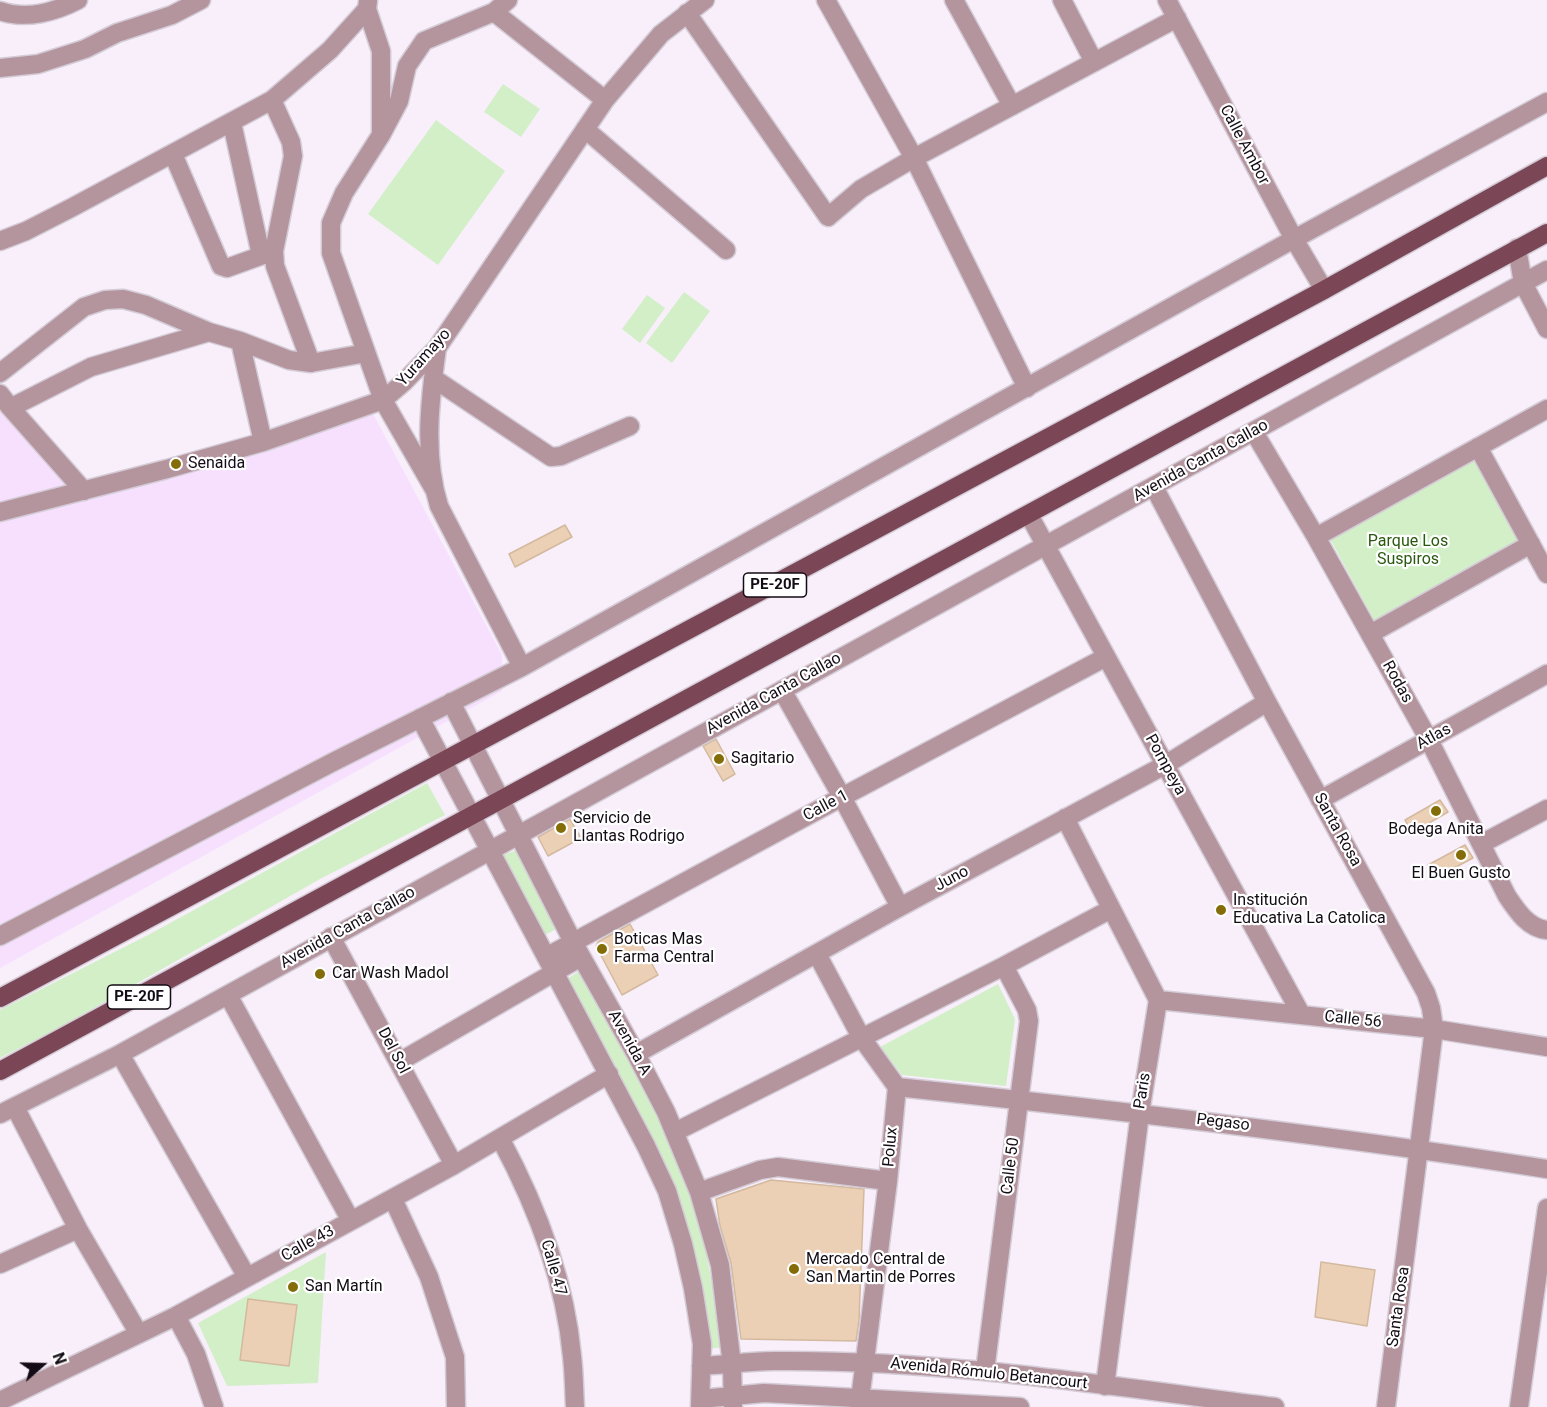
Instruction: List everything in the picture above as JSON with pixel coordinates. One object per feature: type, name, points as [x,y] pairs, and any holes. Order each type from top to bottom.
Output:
[{"type":"main road","name":"PE-20F","points":[[0,998],[1324,290],[1547,166]]},
{"type":"main road","name":"PE-20F","points":[[0,1071],[1029,515],[1547,232]]},
{"type":"street","points":[[0,11],[27,15],[48,12],[78,0]]},
{"type":"street","points":[[0,68],[38,64],[85,49],[117,33],[172,15],[201,0]]},
{"type":"street","name":"Yuramayo","points":[[0,512],[263,442],[383,400],[437,348],[605,100],[661,34],[705,0]]},
{"type":"street","points":[[826,0],[914,158],[1027,388]]},
{"type":"street","points":[[954,0],[1012,106]]},
{"type":"street","points":[[1062,0],[1094,62]]},
{"type":"street","name":"Calle Ambor","points":[[1167,0],[1294,239],[1324,290]]},
{"type":"street","points":[[0,241],[26,231],[272,100],[330,50],[367,4]]},
{"type":"street","points":[[367,4],[381,51],[381,135]]},
{"type":"street","points":[[434,489],[383,400],[331,253],[331,223],[344,193],[399,102],[408,66],[423,41],[501,6],[605,100]]},
{"type":"street","points":[[687,13],[828,217],[861,189],[914,158],[1177,18]]},
{"type":"street","points":[[267,253],[293,156],[291,142],[272,100]]},
{"type":"street","points":[[0,936],[211,825],[522,667],[1294,239],[1547,102]]},
{"type":"street","points":[[232,123],[267,253],[275,266],[311,363]]},
{"type":"street","points":[[585,129],[726,250]]},
{"type":"street","points":[[173,154],[222,266],[227,268],[267,253]]},
{"type":"street","points":[[1517,248],[1523,284],[1547,329]]},
{"type":"street","name":"Avenida Canta Callao","points":[[7,1111],[120,1054],[331,936],[1547,270]]},
{"type":"street","points":[[0,373],[84,307],[105,300],[123,299],[146,305],[209,332],[290,360],[311,363],[366,353]]},
{"type":"street","points":[[4,400],[16,405],[92,367],[209,332]]},
{"type":"street","points":[[240,341],[263,442]]},
{"type":"street","points":[[437,348],[429,443],[438,506],[522,667]]},
{"type":"street","points":[[433,378],[551,457],[561,456],[630,426]]},
{"type":"street","points":[[4,400],[84,491]]},
{"type":"street","points":[[1316,537],[1547,409]]},
{"type":"street","name":"Rodas","points":[[1254,432],[1316,537],[1429,740],[1507,896],[1522,918],[1543,930]]},
{"type":"street","points":[[1478,447],[1547,574]]},
{"type":"street","name":"Santa Rosa","points":[[1154,487],[1267,702],[1426,993],[1431,1008],[1434,1029],[1386,1407]]},
{"type":"street","name":"Pompeya","points":[[1029,515],[1301,1014]]},
{"type":"street","points":[[1370,634],[1531,544]]},
{"type":"street","name":"Calle 1","points":[[399,1062],[550,965],[842,796],[1106,657]]},
{"type":"street","name":"Atlas","points":[[1320,800],[1547,674]]},
{"type":"street","points":[[782,690],[842,796],[900,907]]},
{"type":"street","name":"Avenida A","points":[[452,702],[577,950],[636,1054],[675,1132],[699,1192],[720,1265],[732,1365],[733,1402]]},
{"type":"street","name":"Juno","points":[[636,1054],[900,907],[1165,765],[1267,702]]},
{"type":"street","name":"Avenida A","points":[[420,718],[609,1074],[667,1191],[683,1244],[702,1344],[700,1403]]},
{"type":"street","points":[[1481,844],[1547,809]]},
{"type":"street","points":[[1065,818],[1158,1000]]},
{"type":"street","points":[[675,1132],[1004,966],[1111,909]]},
{"type":"street","name":"Del Sol","points":[[331,936],[454,1165]]},
{"type":"street","points":[[817,954],[861,1037],[897,1087]]},
{"type":"street","name":"Calle 50","points":[[985,1371],[1029,1021],[1027,1010],[1004,966]]},
{"type":"street","points":[[228,994],[351,1221]]},
{"type":"street","name":"Calle 56","points":[[1158,1000],[1434,1029],[1547,1047]]},
{"type":"street","name":"Paris","points":[[1105,1386],[1140,1113],[1158,1000]]},
{"type":"street","points":[[120,1054],[247,1277]]},
{"type":"street","name":"Calle 43","points":[[0,1401],[176,1316],[454,1165],[609,1074]]},
{"type":"street","name":"Pegaso","points":[[897,1087],[1140,1113],[1547,1168]]},
{"type":"street","name":"Polux","points":[[860,1403],[888,1181],[897,1087]]},
{"type":"street","points":[[7,1111],[139,1334]]},
{"type":"street","name":"Calle 47","points":[[500,1138],[523,1181],[540,1223],[562,1299],[572,1354],[575,1407]]},
{"type":"street","points":[[699,1192],[760,1170],[778,1167],[888,1181]]},
{"type":"street","points":[[393,1199],[429,1277],[455,1357],[456,1407]]},
{"type":"street","points":[[1519,1407],[1539,1318],[1547,1208]]},
{"type":"street","points":[[0,1264],[78,1229]]},
{"type":"street","points":[[176,1316],[196,1354],[214,1407]]},
{"type":"street","name":"Avenida Rómulo Betancourt","points":[[701,1366],[774,1361],[864,1363],[985,1371],[1275,1407]]},
{"type":"street","name":"Avenida Rómulo Betancourt","points":[[700,1403],[733,1402],[764,1394],[860,1403],[1020,1407]]},
{"type":"shaded area","points":[[0,406],[80,482],[371,410],[502,655],[502,691],[0,968]]},
{"type":"green space","points":[[503,84],[540,109],[521,137],[484,112]]},
{"type":"green space","points":[[436,120],[505,171],[438,265],[368,214]]},
{"type":"green space","points":[[684,292],[710,311],[672,363],[646,343]]},
{"type":"green space","points":[[647,295],[665,308],[640,343],[622,329]]},
{"type":"green space","name":"Parque Los Suspiros","points":[[1480,455],[1527,543],[1377,626],[1329,537]]},
{"type":"green space","points":[[427,783],[445,815],[320,879],[57,1029],[0,1058],[0,1010],[148,935]]},
{"type":"green space","points":[[517,850],[558,928],[543,936],[501,856]]},
{"type":"green space","points":[[581,970],[668,1130],[701,1225],[724,1347],[708,1349],[672,1179],[567,979]]},
{"type":"green space","points":[[998,984],[1015,1019],[1006,1086],[902,1075],[880,1047]]},
{"type":"green space","name":"San Martín","points":[[326,1252],[318,1383],[227,1386],[198,1323]]},
{"type":"building","points":[[565,525],[572,537],[515,567],[509,554]]},
{"type":"building","name":"Sagitario","points":[[716,739],[735,774],[723,781],[703,746]]},
{"type":"building","points":[[1440,800],[1448,812],[1412,833],[1405,820]]},
{"type":"building","points":[[570,819],[581,838],[548,856],[538,837]]},
{"type":"building","points":[[1465,845],[1473,858],[1435,878],[1428,865]]},
{"type":"building","points":[[630,924],[658,975],[622,995],[596,946],[598,942]]},
{"type":"building","name":"Mercado Central de San Martin de Porres","points":[[771,1180],[864,1189],[859,1320],[856,1341],[741,1339],[731,1263],[720,1226],[716,1199]]},
{"type":"building","points":[[1321,1262],[1375,1270],[1367,1326],[1315,1317]]},
{"type":"building","points":[[248,1299],[297,1305],[289,1366],[240,1360]]},
{"type":"place","name":"Senaida","points":[[176,464]]},
{"type":"place","name":"Sagitario","points":[[719,759]]},
{"type":"place","name":"Bodega Anita","points":[[1436,811]]},
{"type":"place","name":"Servicio de Llantas Rodrigo","points":[[561,828]]},
{"type":"place","name":"El Buen Gusto","points":[[1461,855]]},
{"type":"place","name":"Institución Educativa La Catolica","points":[[1221,910]]},
{"type":"place","name":"Boticas Mas Farma Central","points":[[602,949]]},
{"type":"place","name":"Car Wash Madol","points":[[320,974]]},
{"type":"place","name":"Mercado Central de San Martin de Porres","points":[[794,1269]]},
{"type":"place","name":"San Martín","points":[[293,1287]]}]
